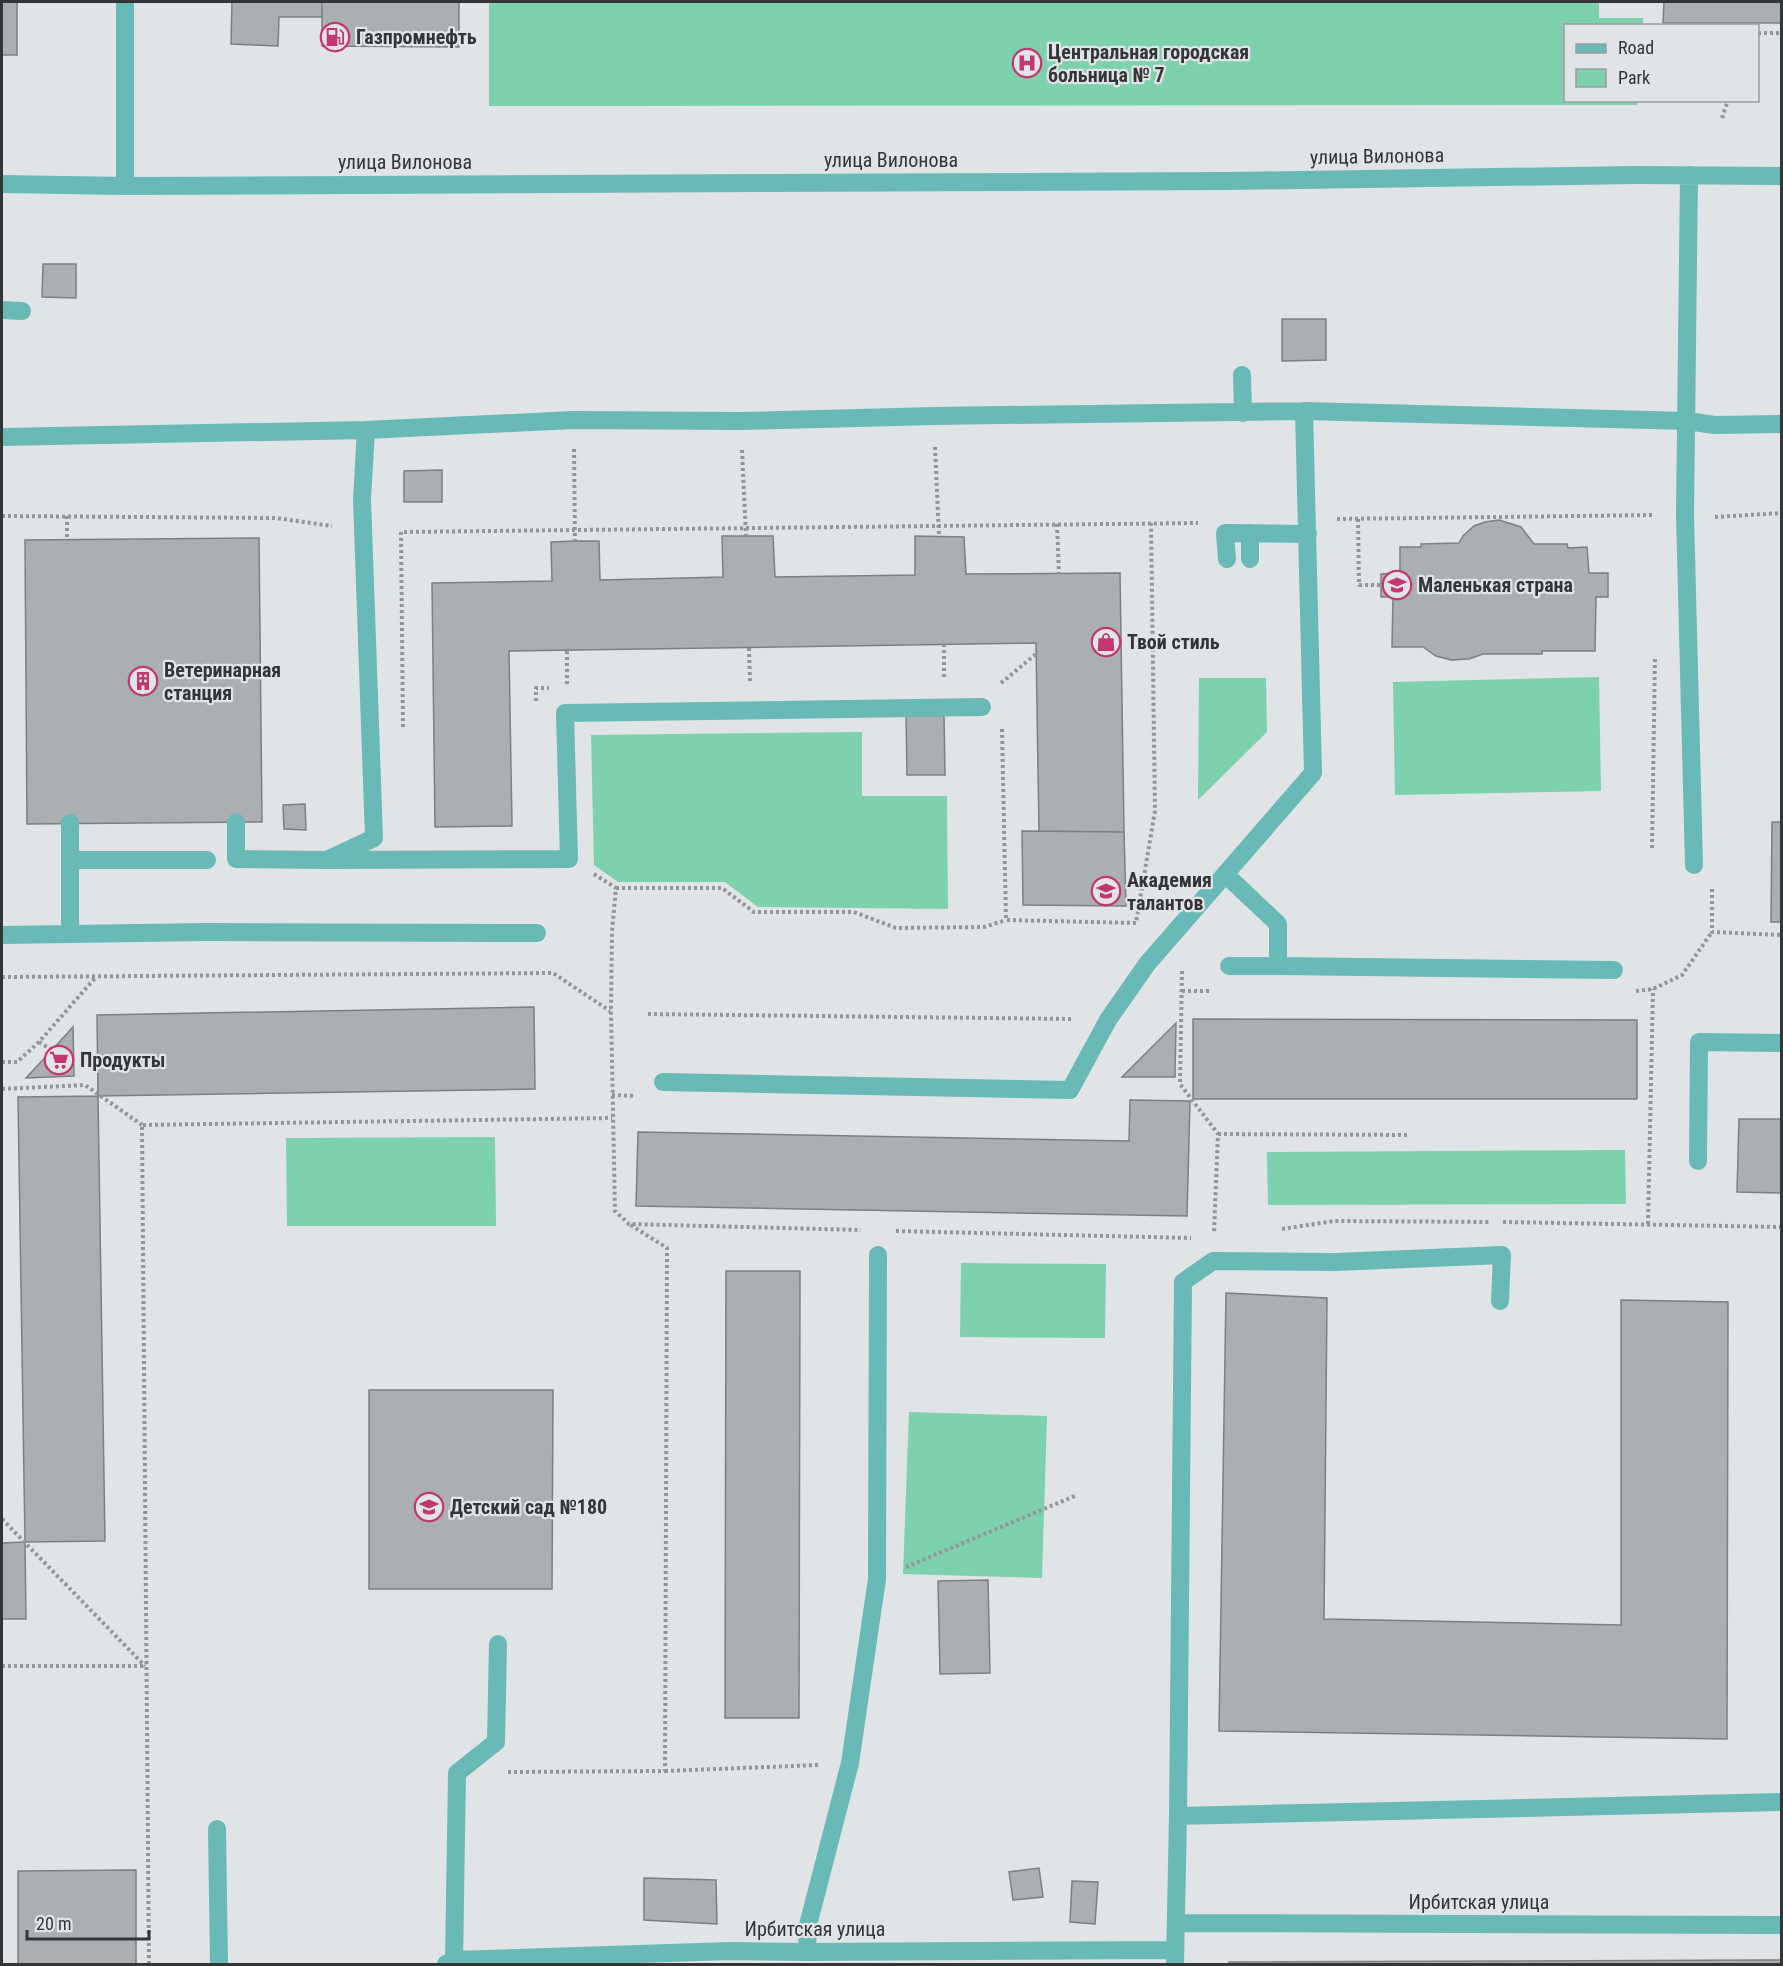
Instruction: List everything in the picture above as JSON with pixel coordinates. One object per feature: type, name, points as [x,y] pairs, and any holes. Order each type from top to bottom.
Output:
[{"type":"street","points":[[124,186],[125,2]]},
{"type":"street","points":[[1689,175],[1688,421],[1685,515],[1694,865]]},
{"type":"street","name":"улица Вилонова","points":[[2,184],[124,186],[1782,176]]},
{"type":"street","points":[[2,310],[22,311]]},
{"type":"street","points":[[1242,375],[1243,413]]},
{"type":"street","points":[[663,1082],[1070,1090],[1108,1020],[1147,964],[1313,773],[1304,411]]},
{"type":"street","points":[[2,437],[366,430],[573,420],[741,421],[1304,411],[1688,421],[1714,425],[1782,424]]},
{"type":"street","points":[[327,860],[374,838],[362,499],[366,430]]},
{"type":"street","points":[[1227,559],[1225,533],[1250,533],[1307,527]]},
{"type":"street","points":[[1250,533],[1250,559]]},
{"type":"street","points":[[236,822],[236,860],[569,859],[565,713],[982,707]]},
{"type":"street","points":[[70,823],[70,934]]},
{"type":"street","points":[[70,860],[207,860]]},
{"type":"street","points":[[1225,874],[1278,924],[1278,966]]},
{"type":"street","points":[[2,935],[207,932],[537,933]]},
{"type":"street","points":[[1229,966],[1614,970]]},
{"type":"street","points":[[1698,1161],[1699,1042],[1782,1043]]},
{"type":"street","points":[[807,1952],[808,1924],[850,1763],[877,1579],[878,1255]]},
{"type":"street","points":[[1175,1957],[1183,1282],[1213,1261],[1336,1262],[1502,1255],[1500,1301]]},
{"type":"street","points":[[451,1963],[458,1773],[496,1742],[498,1644]]},
{"type":"street","points":[[1178,1816],[1782,1802]]},
{"type":"street","points":[[217,1829],[219,1965]]},
{"type":"street","name":"Ирбитская улица","points":[[1177,1923],[1782,1925]]},
{"type":"street","name":"Ирбитская улица","points":[[451,1963],[730,1958],[807,1952],[1175,1957]]},
{"type":"path","points":[[1759,33],[1782,33]]},
{"type":"path","points":[[1722,118],[1727,102]]},
{"type":"path","points":[[934,416],[939,536]]},
{"type":"path","points":[[573,420],[575,541]]},
{"type":"path","points":[[741,421],[746,536]]},
{"type":"path","points":[[1307,527],[1358,519],[1685,515],[1713,517],[1782,513]]},
{"type":"path","points":[[2,516],[276,518]]},
{"type":"path","points":[[67,516],[67,539]]},
{"type":"path","points":[[1358,519],[1359,585],[1381,585]]},
{"type":"path","points":[[1150,524],[1204,523]]},
{"type":"path","points":[[1057,524],[1059,574]]},
{"type":"path","points":[[944,644],[945,683]]},
{"type":"path","points":[[1652,848],[1656,646]]},
{"type":"path","points":[[749,648],[750,686]]},
{"type":"path","points":[[567,651],[567,688]]},
{"type":"path","points":[[1002,683],[1036,654]]},
{"type":"path","points":[[616,888],[722,888],[754,912],[854,912],[896,928],[984,927],[1006,920]]},
{"type":"path","points":[[615,897],[612,931],[611,1011],[615,1211],[629,1224],[667,1248],[665,1771]]},
{"type":"path","points":[[2,977],[553,973],[611,1011]]},
{"type":"path","points":[[2,1062],[17,1062],[39,1042],[95,978]]},
{"type":"path","points":[[1648,1224],[1653,989]]},
{"type":"path","points":[[1182,991],[1180,1084],[1218,1134],[1213,1261]]},
{"type":"path","points":[[648,1014],[1108,1020]]},
{"type":"path","points":[[39,1042],[52,1050]]},
{"type":"path","points":[[2,1089],[85,1085],[142,1125],[612,1118]]},
{"type":"path","points":[[612,1095],[639,1096]]},
{"type":"path","points":[[142,1125],[149,1965]]},
{"type":"path","points":[[1218,1134],[1410,1135]]},
{"type":"path","points":[[1279,1229],[1334,1221],[1782,1227]]},
{"type":"path","points":[[629,1224],[867,1230]]},
{"type":"path","points":[[891,1231],[1214,1239]]},
{"type":"path","points":[[877,1579],[1077,1495]]},
{"type":"path","points":[[2,1519],[146,1666]]},
{"type":"path","points":[[2,1666],[146,1666]]},
{"type":"path","points":[[458,1773],[665,1771],[850,1763]]},
{"type":"green space","name":"Центральная городская больница № 7","points":[[489,2],[1599,2],[1599,18],[1643,18],[1643,24],[1564,24],[1564,102],[1637,102],[1637,105],[489,106]]},
{"type":"green space","points":[[1599,677],[1601,791],[1395,795],[1393,682]]},
{"type":"green space","points":[[1199,678],[1266,678],[1267,732],[1198,800]]},
{"type":"green space","points":[[862,732],[862,796],[947,796],[948,909],[758,907],[725,882],[618,882],[594,865],[591,735]]},
{"type":"green space","points":[[495,1137],[496,1226],[287,1226],[286,1138]]},
{"type":"green space","points":[[1625,1150],[1626,1204],[1268,1205],[1267,1152]]},
{"type":"green space","points":[[961,1263],[1106,1264],[1105,1338],[960,1337]]},
{"type":"green space","points":[[909,1412],[1047,1416],[1042,1578],[903,1574]]},
{"type":"building","points":[[2,2],[17,2],[17,55],[2,55]]},
{"type":"building","points":[[232,2],[322,2],[322,17],[279,17],[278,46],[231,44]]},
{"type":"building","points":[[322,2],[459,2],[459,47],[322,46]]},
{"type":"building","points":[[1664,2],[1782,2],[1782,23],[1663,23]]},
{"type":"building","points":[[43,264],[76,264],[76,298],[42,297]]},
{"type":"building","points":[[1282,319],[1326,319],[1326,360],[1282,361]]},
{"type":"building","points":[[442,470],[442,502],[404,502],[404,471]]},
{"type":"building","points":[[1499,520],[1521,527],[1534,544],[1567,544],[1568,548],[1587,547],[1589,573],[1608,573],[1608,597],[1596,597],[1595,651],[1483,654],[1469,659],[1451,660],[1436,656],[1423,647],[1392,647],[1393,597],[1381,597],[1381,574],[1400,573],[1400,547],[1459,543],[1474,526]]},
{"type":"building","points":[[722,536],[773,536],[775,577],[915,575],[915,536],[964,537],[966,574],[1120,573],[1124,832],[1039,831],[1036,643],[509,651],[512,826],[435,827],[432,583],[552,581],[551,542],[575,541],[599,541],[600,580],[723,577]]},
{"type":"building","name":"Ветеринарная станция","points":[[259,538],[262,822],[27,824],[25,540]]},
{"type":"building","points":[[906,715],[944,716],[945,775],[907,775]]},
{"type":"building","points":[[305,804],[306,830],[284,829],[283,805]]},
{"type":"building","points":[[1772,822],[1782,822],[1782,922],[1771,922]]},
{"type":"building","points":[[1022,831],[1124,832],[1126,906],[1023,905]]},
{"type":"building","points":[[534,1007],[535,1089],[98,1096],[97,1015]]},
{"type":"building","points":[[1193,1019],[1637,1020],[1637,1099],[1193,1099]]},
{"type":"building","points":[[1176,1023],[1175,1077],[1122,1077]]},
{"type":"building","points":[[73,1027],[74,1076],[26,1078],[52,1050]]},
{"type":"building","points":[[98,1096],[105,1541],[25,1542],[18,1097]]},
{"type":"building","points":[[1130,1100],[1190,1101],[1187,1216],[636,1206],[638,1132],[1129,1141]]},
{"type":"building","points":[[1739,1119],[1782,1119],[1782,1193],[1737,1192]]},
{"type":"building","points":[[726,1271],[800,1271],[799,1718],[725,1718]]},
{"type":"building","points":[[1226,1293],[1327,1298],[1324,1619],[1621,1625],[1621,1300],[1728,1302],[1727,1739],[1219,1731]]},
{"type":"building","points":[[369,1390],[553,1390],[552,1589],[369,1589]]},
{"type":"building","points":[[25,1542],[26,1619],[2,1619],[2,1543]]},
{"type":"building","points":[[988,1580],[990,1673],[940,1674],[938,1581]]},
{"type":"building","points":[[1039,1868],[1043,1897],[1013,1900],[1009,1872]]},
{"type":"building","points":[[136,1870],[136,1964],[18,1964],[18,1871]]},
{"type":"building","points":[[644,1878],[716,1880],[717,1924],[644,1920]]},
{"type":"building","points":[[1072,1881],[1098,1882],[1095,1924],[1070,1922]]},
{"type":"building","points":[[1782,1960],[1782,1964],[1229,1964],[1229,1962]]},
{"type":"place","name":"Газпромнефть","points":[[335,37]]},
{"type":"place","name":"Центральная городская больница № 7","points":[[1027,63]]},
{"type":"place","name":"Маленькая страна","points":[[1397,585]]},
{"type":"place","name":"Твой стиль","points":[[1106,642]]},
{"type":"place","name":"Ветеринарная станция","points":[[143,681]]},
{"type":"place","name":"Академия талантов","points":[[1106,891]]},
{"type":"place","name":"Продукты","points":[[59,1060]]},
{"type":"place","name":"Детский сад №180","points":[[429,1507]]}]
